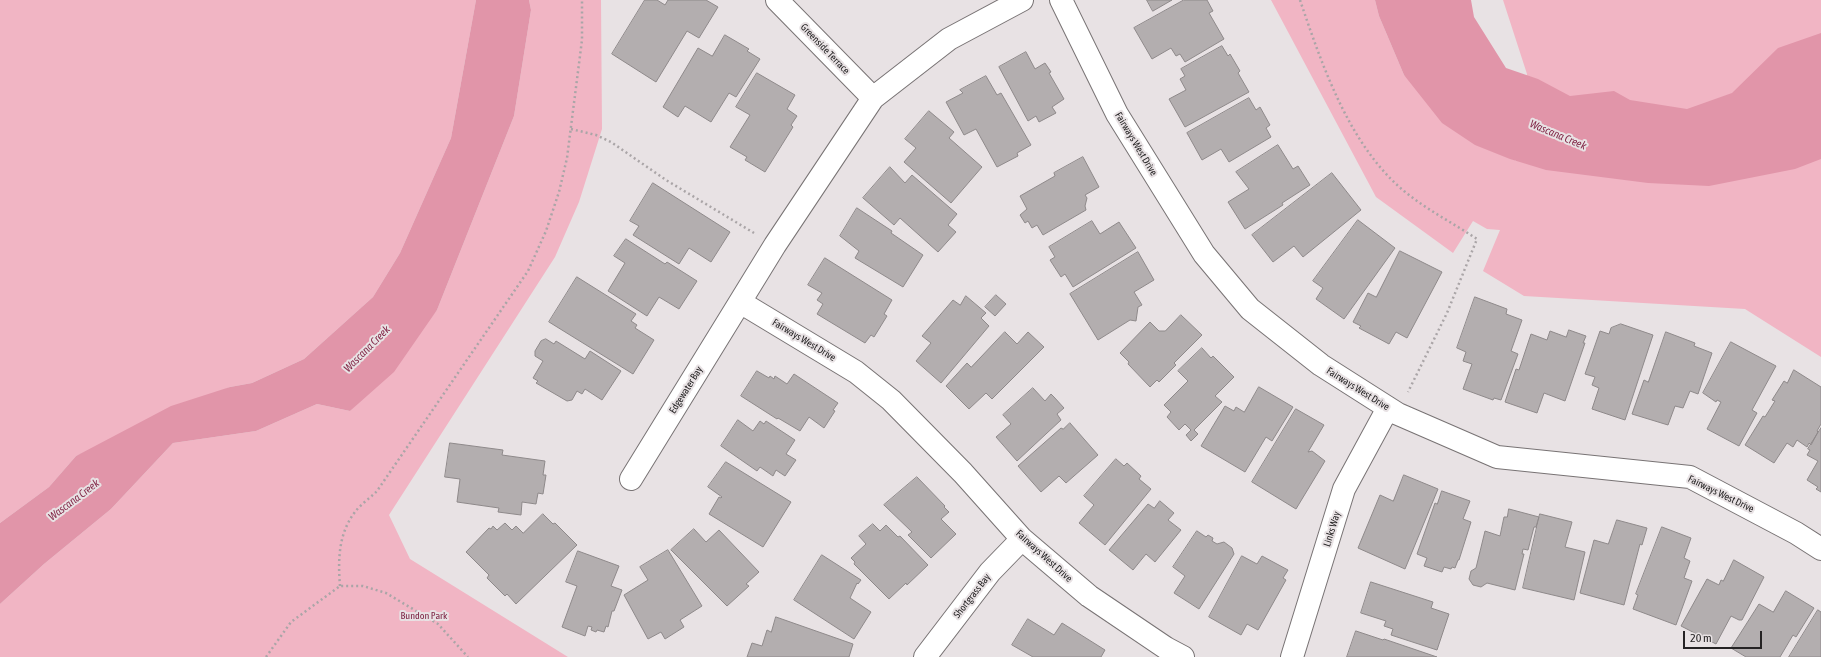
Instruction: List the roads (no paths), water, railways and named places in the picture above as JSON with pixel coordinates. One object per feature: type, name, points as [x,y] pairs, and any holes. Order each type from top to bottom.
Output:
[{"type":"street","name":"Greenside Terrace","points":[[777,0],[873,98]]},
{"type":"street","points":[[740,302],[775,245],[873,98],[949,39],[1022,0]]},
{"type":"street","name":"Fairways West Drive","points":[[1061,0],[1117,114],[1204,254],[1250,310],[1321,365],[1393,411],[1497,457],[1690,477],[1796,533],[1821,549]]},
{"type":"street","name":"Fairways West Drive","points":[[740,302],[856,372],[891,400],[963,473],[1022,539],[1089,596],[1166,648],[1183,657]]},
{"type":"street","name":"Edgewater Bay","points":[[631,479],[740,302]]},
{"type":"street","name":"Links Way","points":[[1292,657],[1344,490],[1393,411]]},
{"type":"street","name":"Shortgrass Bay","points":[[925,657],[990,572],[1022,539]]},
{"type":"water","name":"Wascana Creek","points":[[476,0],[529,0],[531,10],[514,116],[437,310],[394,372],[350,411],[317,404],[256,431],[173,443],[111,509],[44,564],[0,604],[0,523],[49,487],[76,456],[171,406],[230,387],[252,383],[304,359],[373,297],[400,253],[451,138]]},
{"type":"water","name":"Wascana Creek","points":[[1375,0],[1471,0],[1474,17],[1506,68],[1538,79],[1570,96],[1614,91],[1630,100],[1687,109],[1732,93],[1778,48],[1821,33],[1821,159],[1795,169],[1709,186],[1648,183],[1546,170],[1510,159],[1475,145],[1442,123],[1404,75],[1379,16]]},
{"type":"park label","name":"Bundon Park","points":[[424,616]]}]
